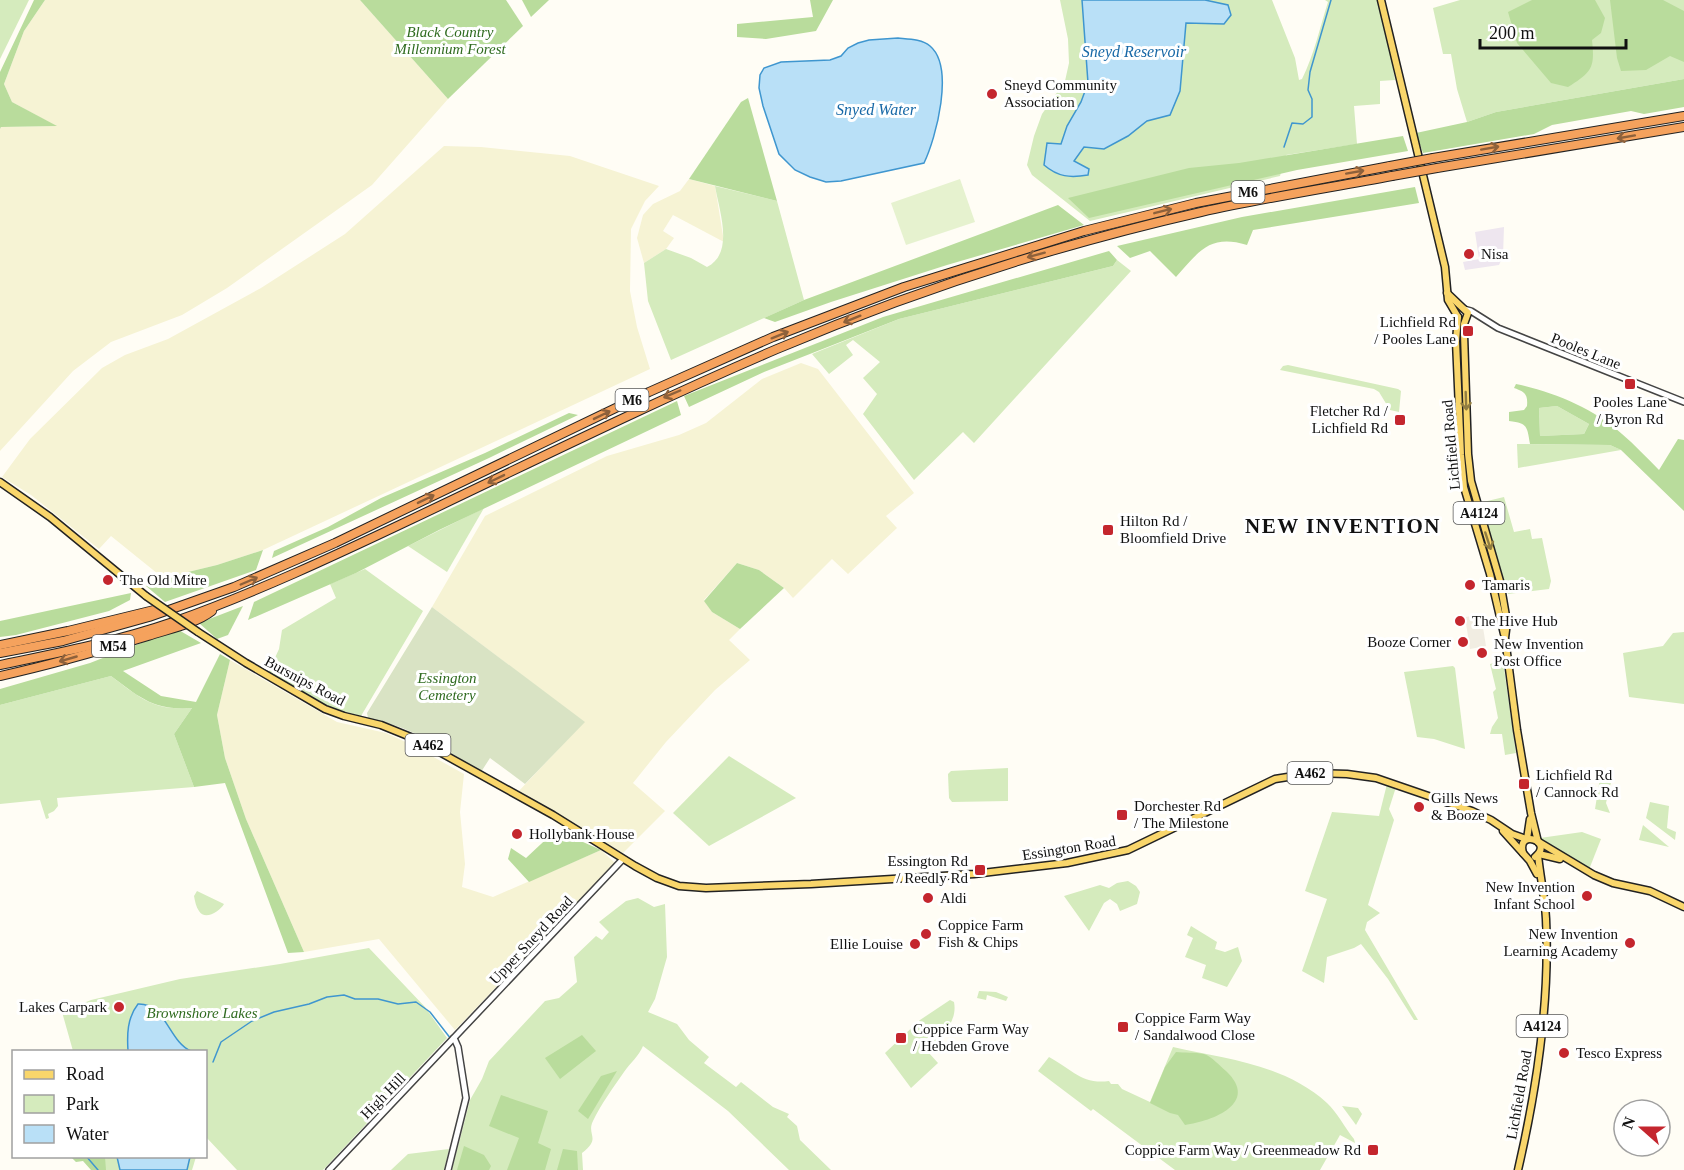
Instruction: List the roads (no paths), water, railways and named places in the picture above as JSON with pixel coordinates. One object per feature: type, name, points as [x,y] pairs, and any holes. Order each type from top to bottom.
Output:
[{"type":"highway","name":"M6","points":[[0,653],[94,633],[195,602],[263,575],[335,543],[650,392],[773,337],[904,287],[1084,231],[1255,190],[1684,116]]},
{"type":"highway","name":"M6","points":[[0,666],[169,623],[221,604],[337,554],[657,401],[781,347],[907,297],[1030,256],[1244,203],[1684,127]]},
{"type":"highway","name":"M54","points":[[0,645],[89,627],[176,604],[195,602]]},
{"type":"highway","name":"M54","points":[[0,674],[81,656],[174,627],[206,615],[221,604]]},
{"type":"highway","points":[[0,674],[40,657]]},
{"type":"main road","name":"Lichfield Road","points":[[1381,0],[1445,267],[1448,300],[1457,316],[1456,340],[1464,487],[1490,574],[1505,638],[1531,813],[1539,842]]},
{"type":"main road","name":"A4124","points":[[1447,293],[1467,312],[1466,317]]},
{"type":"main road","points":[[1464,309],[1458,310],[1457,316],[1461,319],[1466,317]]},
{"type":"main road","name":"Lichfield Road","points":[[1466,317],[1465,370],[1471,482],[1500,581],[1507,622],[1505,638]]},
{"type":"main road","name":"Bursnips Road","points":[[0,482],[50,518],[119,576],[232,655],[325,709],[344,716],[381,724],[418,740],[553,815],[623,859]]},
{"type":"main road","name":"Essington Road","points":[[623,859],[674,885],[706,888],[950,875],[1059,864],[1128,850],[1275,779],[1312,773],[1356,774],[1376,778],[1472,811],[1515,836],[1527,839]]},
{"type":"main road","name":"Lichfield Road","points":[[1527,839],[1531,813]]},
{"type":"main road","name":"Essington Road","points":[[1499,826],[1525,855]]},
{"type":"main road","points":[[1539,842],[1541,847],[1538,854],[1533,857],[1525,855],[1521,846],[1527,839],[1534,839],[1539,842],[1570,862],[1607,880],[1650,891],[1684,907]]},
{"type":"main road","name":"Lichfield Road","points":[[1518,1170],[1532,1100],[1547,980],[1546,917],[1538,854]]},
{"type":"main road","points":[[1538,854],[1570,862]]},
{"type":"main road","name":"Lichfield Road","points":[[1525,855],[1533,864],[1540,881]]},
{"type":"street","name":"Pooles Lane","points":[[1464,309],[1498,328],[1684,402]]},
{"type":"street","name":"Pooles Lane","points":[[1466,317],[1480,318]]},
{"type":"street","name":"Upper Sneyd Road","points":[[454,1038],[623,859]]},
{"type":"street","name":"High Hill","points":[[328,1170],[454,1038]]},
{"type":"street","points":[[448,1170],[466,1098],[458,1047],[454,1038]]},
{"type":"water","name":"Sneyd Reservoir","points":[[1082,0],[1205,0],[1228,5],[1231,15],[1224,24],[1186,23],[1180,91],[1170,115],[1147,121],[1128,136],[1104,149],[1084,147],[1074,161],[1089,169],[1088,175],[1070,176],[1054,172],[1044,165],[1047,143],[1061,144],[1088,83]]},
{"type":"water","name":"Snyed Water","points":[[898,38],[919,41],[930,46],[937,56],[941,70],[941,103],[938,121],[924,163],[841,181],[826,182],[795,170],[779,154],[763,106],[759,88],[760,75],[764,68],[781,62],[830,60],[841,56],[848,48],[858,43]]},
{"type":"water","points":[[138,1004],[147,1005],[155,1010],[177,1040],[190,1050],[128,1050],[128,1033],[134,1009]]},
{"type":"water","points":[[117,1158],[190,1158],[187,1170],[120,1170]]},
{"type":"waterway","points":[[1284,147],[1292,123],[1303,124],[1312,117],[1312,99],[1308,90],[1310,72],[1331,0]]},
{"type":"waterway","points":[[213,1062],[221,1042],[252,1021],[274,1012],[309,1004],[327,997],[344,995],[355,999],[378,999],[398,1004],[416,1002],[430,1012],[451,1039]]},
{"type":"waterway","points":[[88,1158],[98,1170]]},
{"type":"place","name":"Sneyd Community Association","points":[[992,94]]},
{"type":"place","name":"Nisa","points":[[1469,254]]},
{"type":"place","name":"Lichfield Rd / Pooles Lane","points":[[1468,331]]},
{"type":"place","name":"Pooles Lane / Byron Rd","points":[[1630,384]]},
{"type":"place","name":"Fletcher Rd / Lichfield Rd","points":[[1400,420]]},
{"type":"place","name":"Hilton Rd / Bloomfield Drive","points":[[1108,530]]},
{"type":"place","name":"The Old Mitre","points":[[108,580]]},
{"type":"place","name":"Tamaris","points":[[1470,585]]},
{"type":"place","name":"The Hive Hub","points":[[1460,621]]},
{"type":"place","name":"Booze Corner","points":[[1463,642]]},
{"type":"place","name":"New Invention Post Office","points":[[1482,653]]},
{"type":"place","name":"Lichfield Rd / Cannock Rd","points":[[1524,784]]},
{"type":"place","name":"Gills News & Booze","points":[[1419,807]]},
{"type":"place","name":"Dorchester Rd / The Milestone","points":[[1122,815]]},
{"type":"place","name":"Hollybank House","points":[[517,834]]},
{"type":"place","name":"Essington Rd / Reedly Rd","points":[[980,870]]},
{"type":"place","name":"New Invention Infant School","points":[[1587,896]]},
{"type":"place","name":"Aldi","points":[[928,898]]},
{"type":"place","name":"Coppice Farm Fish & Chips","points":[[926,934]]},
{"type":"place","name":"New Invention Learning Academy","points":[[1630,943]]},
{"type":"place","name":"Ellie Louise","points":[[915,944]]},
{"type":"place","name":"Lakes Carpark","points":[[119,1007]]},
{"type":"place","name":"Coppice Farm Way / Sandalwood Close","points":[[1123,1027]]},
{"type":"place","name":"Coppice Farm Way / Hebden Grove","points":[[901,1038]]},
{"type":"place","name":"Tesco Express","points":[[1564,1053]]},
{"type":"place","name":"Coppice Farm Way / Greenmeadow Rd","points":[[1373,1150]]},
{"type":"district","name":"NEW INVENTION","points":[[1343,526]]},
{"type":"park label","name":"Black Country Millennium Forest","points":[[450,40]]},
{"type":"park label","name":"Essington Cemetery","points":[[447,686]]},
{"type":"park label","name":"Brownshore Lakes","points":[[202,1013]]}]
